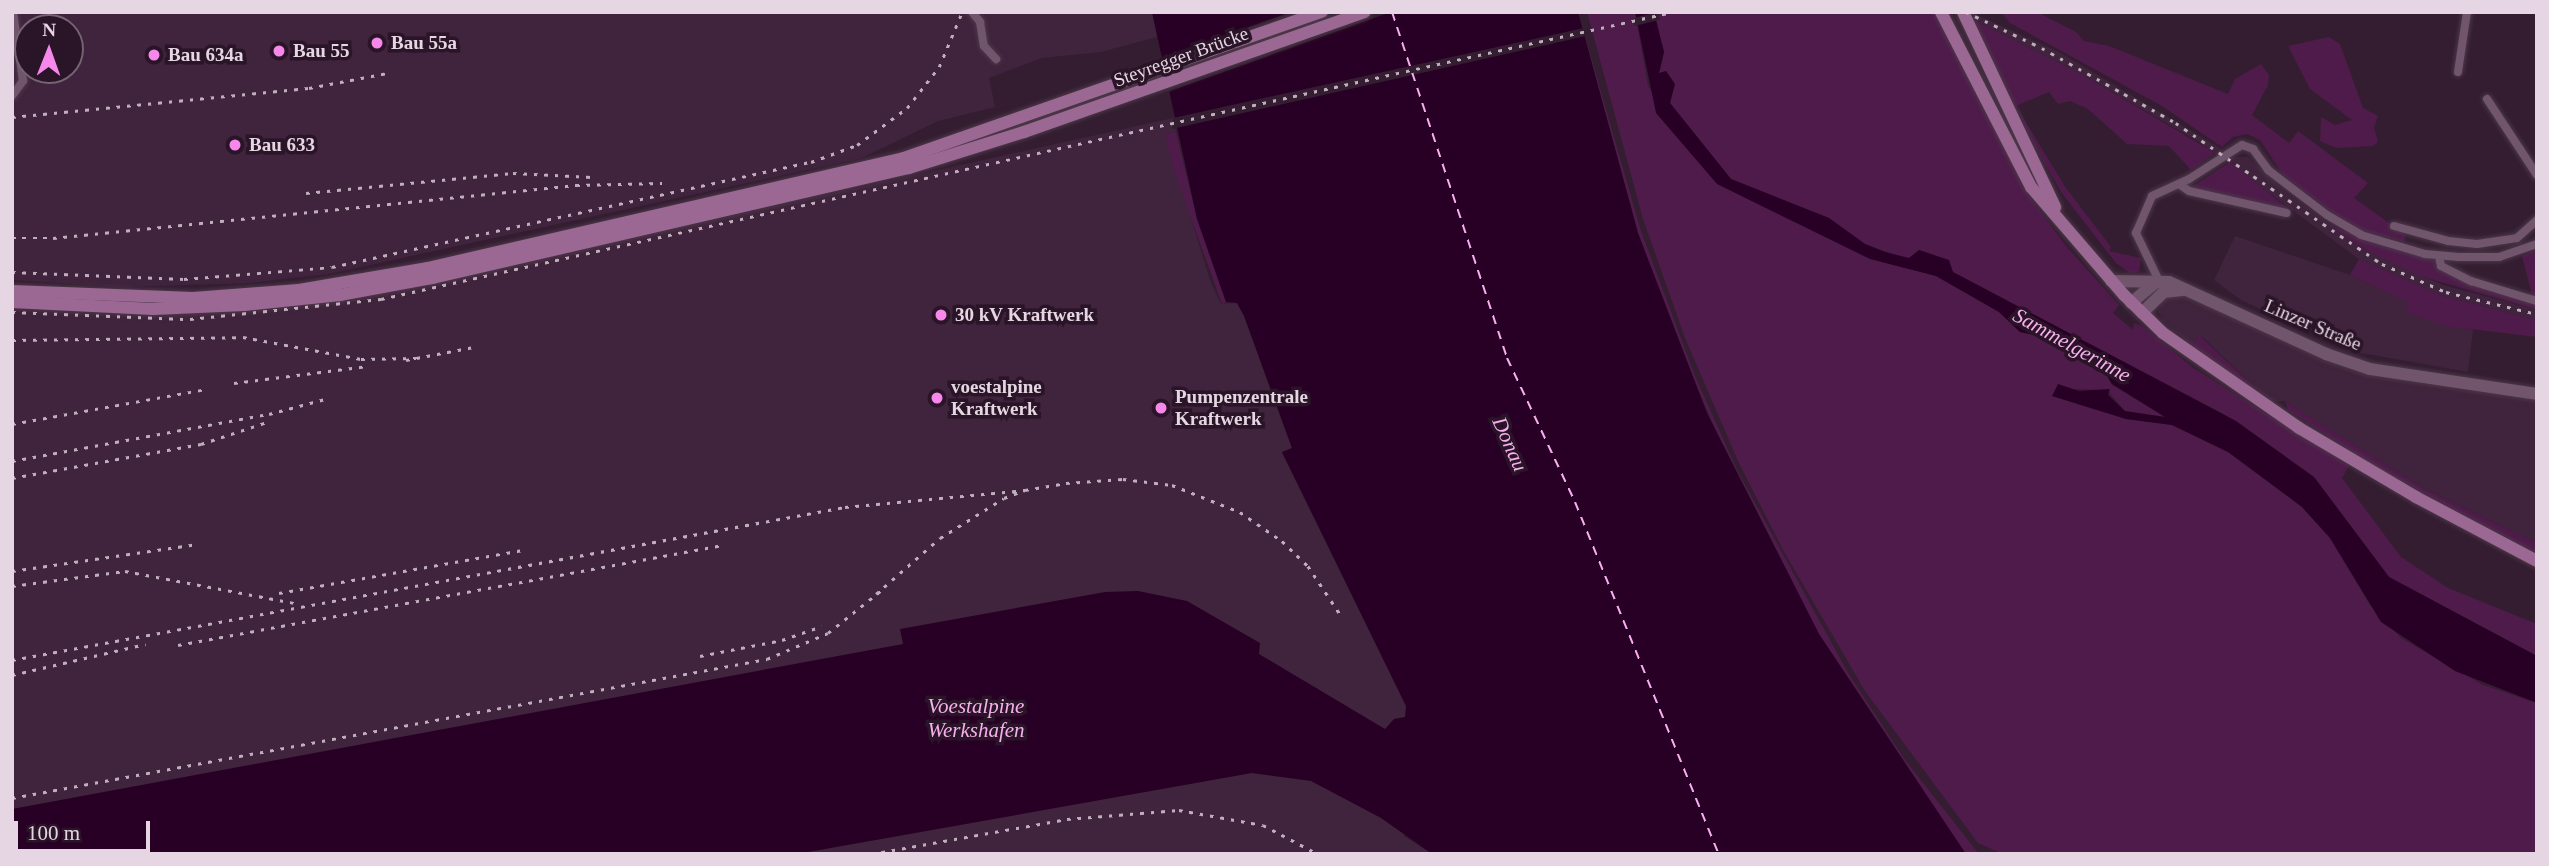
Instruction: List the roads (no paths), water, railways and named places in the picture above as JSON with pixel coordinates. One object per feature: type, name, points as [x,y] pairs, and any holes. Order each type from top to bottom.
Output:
[{"type":"main road","name":"Steyregger Brücke","points":[[12,291],[193,298],[299,290],[387,276],[850,173],[1086,96],[1322,12]]},
{"type":"main road","name":"Steyregger Brücke","points":[[12,302],[193,308],[298,300],[389,286],[840,187],[1090,110],[1365,12]]},
{"type":"main road","points":[[1941,12],[1966,55],[2026,178],[2131,303],[2217,375],[2290,422],[2416,497],[2537,561]]},
{"type":"main road","points":[[1951,12],[1966,55]]},
{"type":"main road","points":[[1963,12],[2058,214]]},
{"type":"street","points":[[12,96],[23,81],[13,12]]},
{"type":"street","points":[[971,12],[980,22],[984,46],[996,60]]},
{"type":"street","points":[[2458,72],[2467,12]]},
{"type":"street","points":[[2487,99],[2537,175]]},
{"type":"street","points":[[2161,286],[2137,229],[2155,192],[2179,184],[2235,147],[2248,145],[2278,179],[2349,230],[2439,256],[2499,257],[2537,244]]},
{"type":"street","points":[[2179,184],[2189,191],[2287,213]]},
{"type":"street","points":[[2394,226],[2448,241],[2477,244],[2517,238],[2537,220]]},
{"type":"street","points":[[2439,256],[2441,266],[2470,281],[2537,301]]},
{"type":"street","name":"Linzer Straße","points":[[2111,281],[2192,291],[2348,363],[2537,394]]},
{"type":"street","points":[[2131,303],[2161,286]]},
{"type":"street","points":[[2142,313],[2161,286]]},
{"type":"water","points":[[1152,12],[1578,12],[1638,233],[1707,413],[1819,634],[1966,854],[1432,854],[1381,818],[1311,781],[1252,773],[797,854],[12,854],[12,809],[903,644],[900,629],[1105,592],[1138,591],[1187,601],[1260,643],[1259,654],[1385,729],[1394,719],[1405,717],[1406,706],[1282,452],[1292,448],[1244,316],[1237,303],[1226,302],[1197,219]]},
{"type":"water","name":"Sammelgerinne","points":[[1635,12],[1654,12],[1664,52],[1659,73],[1666,71],[1675,84],[1670,103],[1731,179],[1829,218],[1865,244],[1885,252],[1909,258],[1919,250],[1949,260],[1953,272],[2236,421],[2314,477],[2389,577],[2537,656],[2537,703],[2455,671],[2381,622],[2330,538],[2302,507],[2228,452],[2172,425],[2126,419],[2052,396],[2058,384],[2079,391],[2110,389],[2108,395],[2125,411],[2165,417],[2112,384],[2100,364],[2068,353],[2056,340],[2020,332],[1999,312],[1936,276],[1870,259],[1717,184],[1656,113]]},
{"type":"railway","points":[[12,272],[184,279],[332,267],[811,162],[857,145],[907,108],[939,67],[962,12]]},
{"type":"railway","points":[[12,312],[190,319],[381,299],[1672,12]]},
{"type":"railway","points":[[1966,12],[2042,48],[2176,123],[2382,264],[2446,292],[2537,314]]},
{"type":"railway","points":[[12,117],[309,88],[388,73]]},
{"type":"railway","points":[[306,193],[513,173],[592,177]]},
{"type":"railway","points":[[12,238],[53,238],[576,185],[662,183]]},
{"type":"railway","points":[[12,340],[243,337],[361,359],[416,358]]},
{"type":"railway","points":[[406,360],[474,347]]},
{"type":"railway","points":[[234,383],[368,366]]},
{"type":"railway","points":[[12,424],[206,389]]},
{"type":"railway","points":[[12,461],[269,414],[325,399]]},
{"type":"railway","points":[[12,478],[201,444],[267,422]]},
{"type":"railway","points":[[876,594],[940,538],[1004,498],[1025,490],[1066,483],[1123,479],[1172,485],[1240,512],[1282,541],[1308,566],[1342,617]]},
{"type":"railway","points":[[12,660],[845,507],[1025,490]]},
{"type":"railway","points":[[12,571],[196,544]]},
{"type":"railway","points":[[178,645],[723,545]]},
{"type":"railway","points":[[279,593],[524,550]]},
{"type":"railway","points":[[12,586],[125,571],[295,603]]},
{"type":"railway","points":[[12,798],[767,659],[828,633],[883,589]]},
{"type":"railway","points":[[700,656],[782,640],[822,626]]},
{"type":"railway","points":[[12,675],[145,644]]},
{"type":"railway","points":[[871,854],[1067,819],[1179,810],[1263,825],[1318,854]]},
{"type":"place","name":"Bau 55a","points":[[377,43]]},
{"type":"place","name":"Bau 55","points":[[279,51]]},
{"type":"place","name":"Bau 634a","points":[[154,55]]},
{"type":"place","name":"Bau 633","points":[[235,145]]},
{"type":"place","name":"30 kV Kraftwerk","points":[[941,315]]},
{"type":"place","name":"voestalpine Kraftwerk","points":[[937,398]]},
{"type":"place","name":"Pumpenzentrale Kraftwerk","points":[[1161,408]]},
{"type":"water label","name":"Donau","points":[[1510,444]]},
{"type":"water label","name":"Voestalpine Werkshafen","points":[[976,718]]}]
